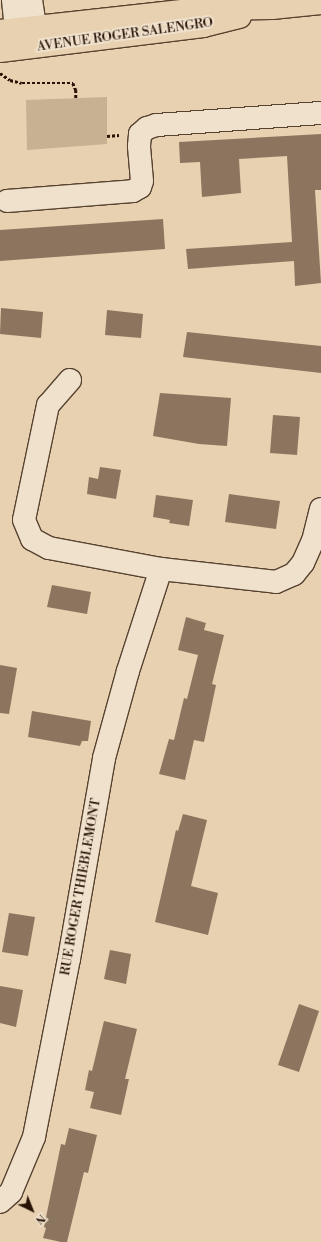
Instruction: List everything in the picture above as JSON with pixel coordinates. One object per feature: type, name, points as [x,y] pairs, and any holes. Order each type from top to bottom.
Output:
[{"type":"main road","name":"AVENUE ROGER SALENGRO","points":[[18,39],[200,9],[272,8],[321,3]]},
{"type":"street","points":[[13,0],[18,39]]},
{"type":"street","points":[[18,39],[31,0]]},
{"type":"street","points":[[7,201],[133,191],[140,187],[142,181],[139,146],[140,134],[147,128],[157,125],[321,113]]},
{"type":"street","points":[[70,380],[48,405],[24,520],[32,539],[49,548],[160,569],[276,582],[294,574],[303,563],[313,541],[321,509]]},
{"type":"street","name":"RUE ROGER THIEBLEMONT","points":[[0,1202],[11,1192],[34,1137],[69,959],[104,758],[128,671],[160,569]]},
{"type":"path","points":[[0,73],[10,80],[22,83],[73,83],[76,90],[76,98]]},
{"type":"shaded area","points":[[107,97],[107,144],[27,150],[26,100]]},
{"type":"building","points":[[321,134],[321,190],[315,190],[321,283],[295,286],[294,261],[188,269],[186,249],[292,242],[287,156],[239,159],[241,193],[202,197],[200,162],[180,163],[179,142]]},
{"type":"building","points":[[163,219],[165,249],[0,261],[0,230]]},
{"type":"building","points":[[1,308],[43,312],[41,338],[0,334]]},
{"type":"building","points":[[107,310],[143,314],[141,338],[105,335]]},
{"type":"building","points":[[187,332],[321,346],[321,373],[183,357]]},
{"type":"building","points":[[160,393],[231,398],[227,446],[199,444],[153,436]]},
{"type":"building","points":[[273,415],[300,417],[297,455],[270,453]]},
{"type":"building","points":[[100,467],[121,470],[116,499],[87,494],[89,477],[98,479]]},
{"type":"building","points":[[229,494],[280,501],[276,529],[225,522]]},
{"type":"building","points":[[156,495],[193,500],[189,526],[169,523],[170,520],[153,517]]},
{"type":"building","points":[[52,585],[91,592],[87,614],[47,607]]},
{"type":"building","points":[[186,617],[206,623],[204,630],[224,635],[212,684],[216,685],[204,742],[194,740],[185,780],[159,774],[169,739],[174,740],[184,698],[187,699],[198,655],[178,650]]},
{"type":"building","points":[[0,665],[17,668],[9,714],[0,713]]},
{"type":"building","points":[[32,711],[91,721],[88,741],[82,741],[80,746],[28,737]]},
{"type":"building","points":[[183,814],[207,820],[191,886],[218,893],[208,935],[155,922],[176,830],[178,831]]},
{"type":"building","points":[[9,913],[35,917],[28,956],[2,952]]},
{"type":"building","points":[[110,950],[131,954],[126,984],[104,979]]},
{"type":"building","points":[[0,986],[23,990],[16,1027],[0,1023]]},
{"type":"building","points":[[299,1004],[319,1011],[299,1072],[278,1065]]},
{"type":"building","points":[[104,1021],[137,1029],[125,1079],[129,1079],[121,1115],[90,1108],[94,1092],[85,1090],[89,1070],[92,1071]]},
{"type":"building","points":[[69,1128],[97,1135],[88,1173],[84,1172],[67,1242],[61,1242],[43,1238],[61,1144],[65,1145]]}]
